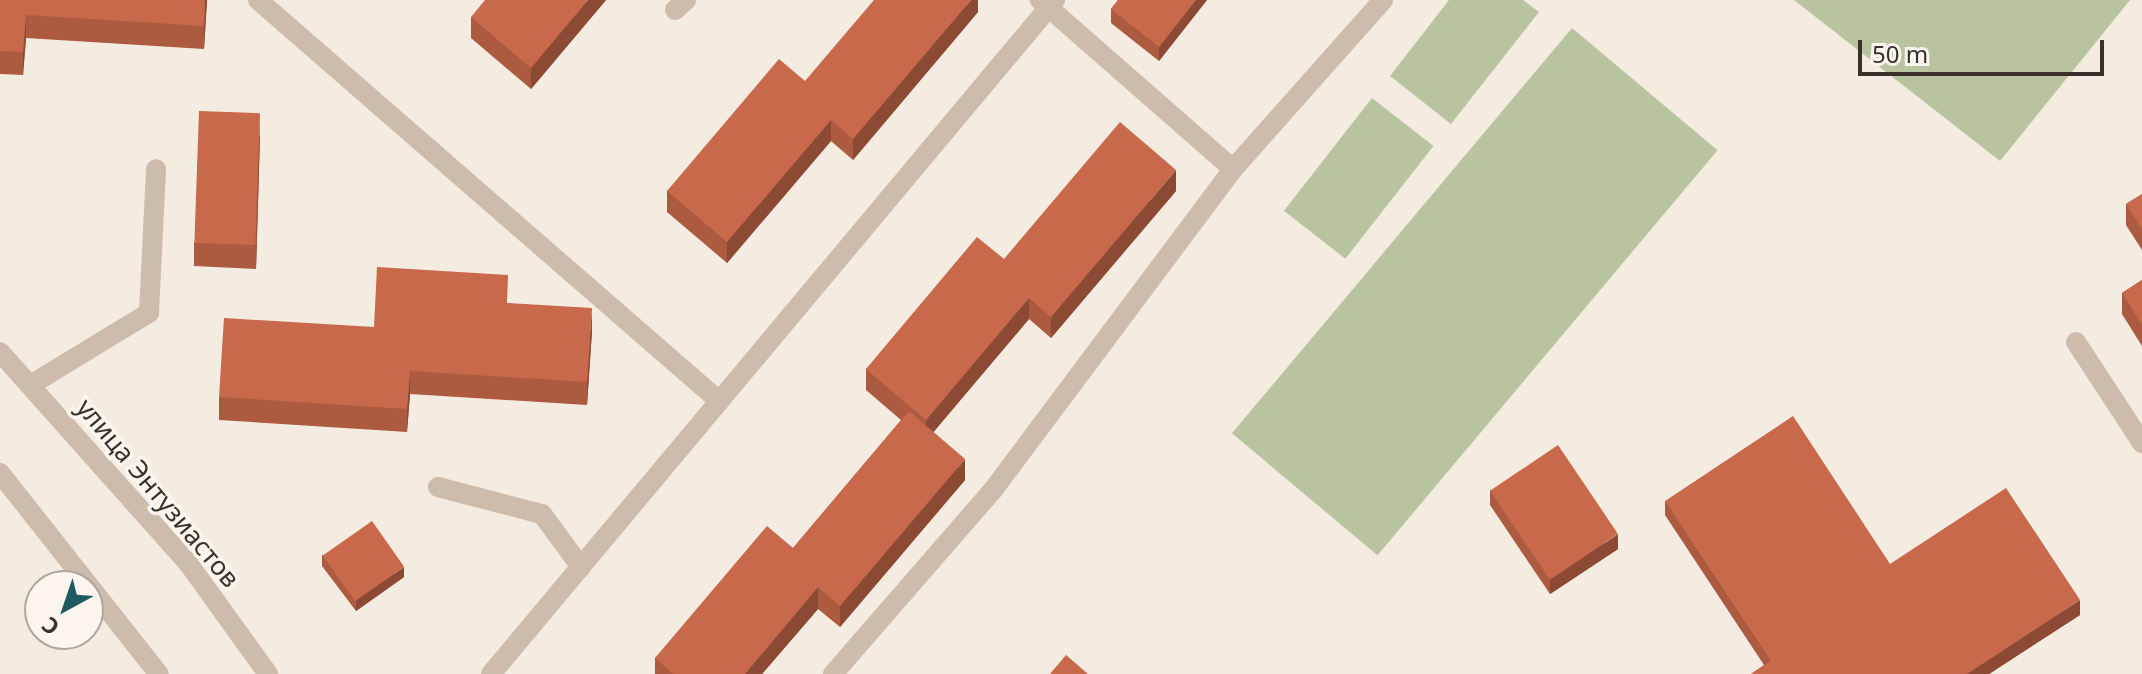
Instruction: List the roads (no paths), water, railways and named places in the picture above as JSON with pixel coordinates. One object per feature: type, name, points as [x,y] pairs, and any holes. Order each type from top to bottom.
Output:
[{"type":"street","points":[[258,0],[718,400]]},
{"type":"street","points":[[833,674],[993,490],[1233,169],[1383,0]]},
{"type":"street","points":[[491,674],[1048,3],[1233,169]]},
{"type":"street","points":[[32,384],[149,313],[156,169]]},
{"type":"street","points":[[2076,342],[2142,443]]},
{"type":"street","name":"улица Энтузиастов","points":[[0,352],[32,384],[188,563],[268,674]]},
{"type":"street","points":[[0,473],[159,674]]},
{"type":"street","points":[[438,487],[542,514],[581,567]]}]
